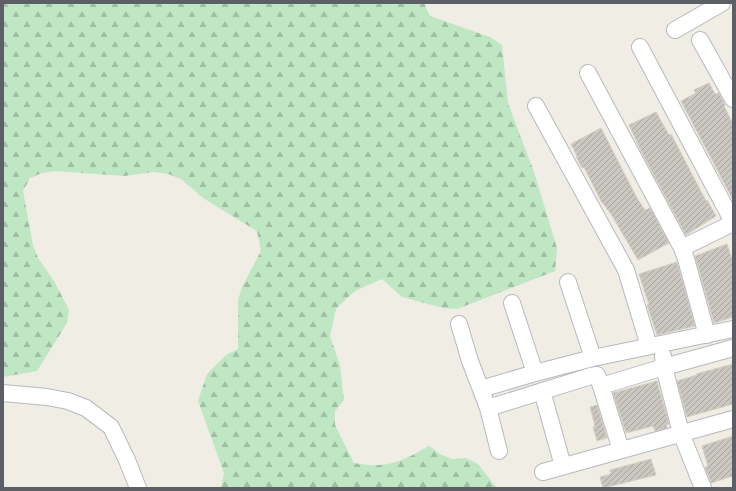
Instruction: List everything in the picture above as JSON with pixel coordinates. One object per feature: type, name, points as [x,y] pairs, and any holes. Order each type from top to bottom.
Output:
[{"type":"street","points":[[675,30],[722,3]]},
{"type":"street","points":[[700,40],[733,99]]},
{"type":"street","points":[[640,47],[733,222],[682,248]]},
{"type":"street","points":[[588,73],[682,248],[707,335]]},
{"type":"street","points":[[536,106],[626,270],[664,367],[681,433],[704,488]]},
{"type":"street","points":[[568,282],[593,358]]},
{"type":"street","points":[[512,303],[535,373]]},
{"type":"street","points":[[459,324],[480,389],[488,408],[499,451]]},
{"type":"street","points":[[480,389],[593,358],[733,329]]},
{"type":"street","points":[[601,386],[733,348]]},
{"type":"street","points":[[488,408],[596,375],[598,377],[621,450]]},
{"type":"street","points":[[542,391],[563,466]]},
{"type":"street","points":[[3,393],[47,396],[68,401],[86,408],[111,427],[127,460],[138,488]]},
{"type":"street","points":[[543,472],[733,419]]},
{"type":"green space","points":[[3,3],[424,3],[430,16],[490,37],[502,45],[508,103],[534,172],[557,248],[555,271],[457,309],[443,308],[402,297],[382,279],[357,290],[336,309],[330,336],[340,365],[344,400],[335,411],[335,425],[354,463],[376,465],[393,463],[417,453],[429,446],[440,454],[452,459],[466,458],[478,464],[497,488],[221,488],[224,473],[198,401],[207,374],[226,355],[238,349],[238,300],[242,287],[261,251],[257,231],[203,198],[181,179],[168,174],[154,172],[124,176],[56,171],[42,173],[30,178],[23,191],[33,245],[38,258],[54,281],[69,310],[67,323],[37,371],[3,377]]},
{"type":"building","points":[[709,83],[715,94],[719,93],[733,124],[733,200],[681,101],[696,93],[694,90]]},
{"type":"building","points":[[656,112],[669,135],[671,134],[706,201],[707,200],[716,216],[686,235],[641,151],[629,125]]},
{"type":"building","points":[[601,128],[637,198],[645,210],[650,208],[669,243],[638,260],[611,214],[601,201],[584,167],[582,168],[571,144]]},
{"type":"building","points":[[727,244],[733,262],[733,317],[714,323],[695,256]]},
{"type":"building","points":[[677,262],[695,326],[657,335],[639,274]]},
{"type":"building","points":[[733,364],[733,404],[687,417],[677,381]]},
{"type":"building","points":[[657,381],[669,424],[666,425],[667,428],[655,431],[653,426],[626,433],[613,393]]},
{"type":"building","points":[[597,405],[607,438],[597,441],[590,407]]},
{"type":"building","points":[[733,436],[733,476],[711,483],[705,467],[708,466],[702,446]]},
{"type":"building","points":[[651,459],[656,475],[603,488],[600,477],[611,474],[610,470]]}]
